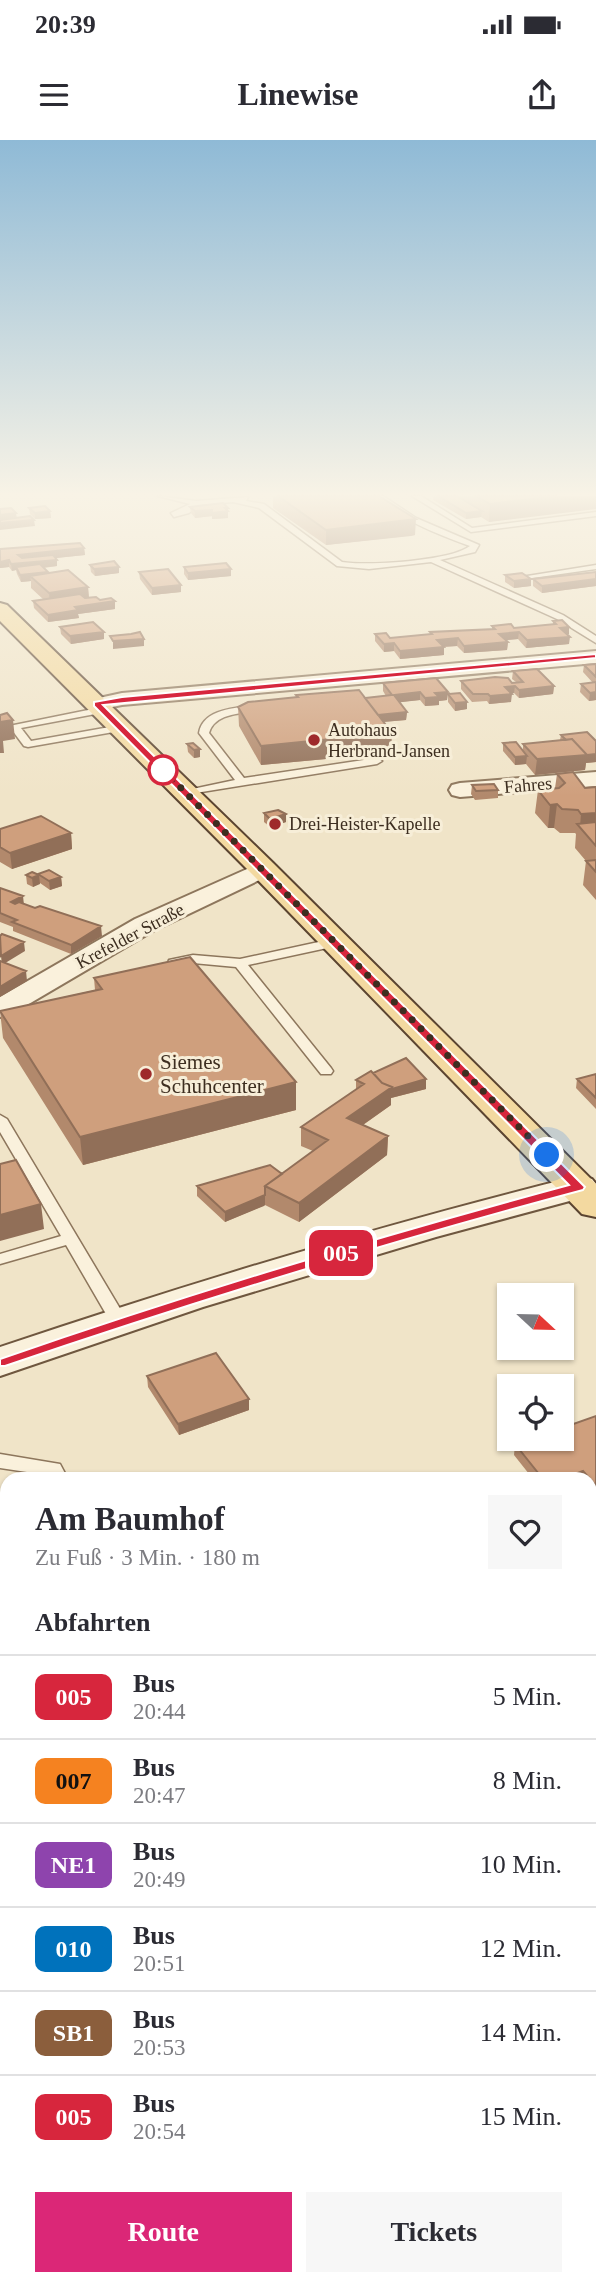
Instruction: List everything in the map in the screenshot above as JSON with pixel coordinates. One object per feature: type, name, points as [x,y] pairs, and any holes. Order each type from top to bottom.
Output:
[{"type":"main road","points":[[0,609],[187,793],[587,1196]]},
{"type":"street","points":[[107,714],[122,699],[596,657]]},
{"type":"street","name":"Fahres","points":[[460,790],[596,779]]},
{"type":"street","name":"Krefelder Straße","points":[[0,1009],[144,925],[263,869]]},
{"type":"street","points":[[0,1362],[119,1321],[422,1229],[587,1196]]},
{"type":"lane","points":[[514,596],[552,613],[596,640]]},
{"type":"lane","points":[[242,782],[204,733],[205,727],[220,714],[267,707]]},
{"type":"lane","points":[[107,714],[28,744],[14,726],[107,714]]},
{"type":"lane","points":[[187,793],[377,761]]},
{"type":"lane","points":[[156,970],[193,959],[240,963],[337,943]]},
{"type":"lane","points":[[240,963],[326,1071]]},
{"type":"lane","points":[[0,1119],[119,1321]]},
{"type":"lane","points":[[0,1259],[70,1239]]},
{"type":"lane","points":[[0,1461],[53,1469],[55,1472]]},
{"type":"building","points":[[83,596],[100,600],[111,598],[115,601],[75,607],[78,610],[48,615],[33,601]]},
{"type":"building","points":[[562,620],[569,627],[560,628],[570,637],[527,640],[519,632],[499,634],[508,642],[464,646],[458,638],[437,640],[444,647],[400,651],[394,643],[384,644],[375,634],[386,633],[390,638],[432,634],[430,632],[495,629],[492,626],[511,624],[514,628],[556,624],[553,621]]},
{"type":"building","points":[[93,622],[104,632],[70,636],[60,627]]},
{"type":"building","points":[[140,632],[144,639],[113,641],[110,636],[131,634]]},
{"type":"building","points":[[596,664],[596,677],[584,665]]},
{"type":"building","points":[[537,669],[554,686],[519,690],[515,686],[505,687],[512,694],[490,696],[473,694],[461,681],[495,677],[508,678],[512,683],[523,682],[513,671]]},
{"type":"building","points":[[436,678],[448,692],[435,693],[439,697],[425,698],[420,692],[394,695],[407,712],[378,715],[365,698],[392,695],[383,683]]},
{"type":"building","points":[[596,682],[596,692],[590,693],[581,684]]},
{"type":"building","points":[[359,690],[392,733],[261,746],[238,707],[248,702],[298,697],[296,695]]},
{"type":"building","points":[[460,693],[467,702],[455,703],[448,694]]},
{"type":"building","points":[[7,713],[13,720],[0,722],[0,715]]},
{"type":"building","points":[[587,732],[596,741],[596,754],[587,755],[572,739],[566,740],[561,735]]},
{"type":"building","points":[[572,739],[587,755],[537,759],[523,744]]},
{"type":"building","points":[[516,742],[527,756],[515,757],[503,743]]},
{"type":"building","points":[[193,743],[200,749],[194,750],[187,744]]},
{"type":"building","points":[[573,772],[585,788],[596,787],[596,813],[581,814],[578,810],[562,809],[557,804],[550,805],[538,790],[559,788],[565,783],[557,774]]},
{"type":"building","points":[[494,784],[498,790],[476,791],[472,785]]},
{"type":"building","points":[[278,810],[286,814],[270,819],[264,813]]},
{"type":"building","points":[[41,816],[71,833],[10,853],[0,847],[0,829]]},
{"type":"building","points":[[596,822],[596,846],[577,824]]},
{"type":"building","points":[[596,860],[596,872],[586,861]]},
{"type":"building","points":[[49,870],[61,877],[49,881],[38,874]]},
{"type":"building","points":[[32,872],[39,875],[32,878],[26,875]]},
{"type":"building","points":[[0,888],[23,896],[11,902],[15,904],[19,902],[35,908],[40,906],[101,926],[71,945],[12,922],[17,920],[0,913]]},
{"type":"building","points":[[2,934],[24,942],[1,956]]},
{"type":"building","name":"Siemes Schuhcenter","points":[[190,957],[296,1082],[80,1137],[0,1011],[102,989],[94,978]]},
{"type":"building","points":[[0,961],[26,971],[0,987]]},
{"type":"building","points":[[406,1058],[426,1079],[392,1089],[373,1073]]},
{"type":"building","points":[[371,1071],[382,1083],[392,1087],[347,1118],[388,1136],[299,1203],[265,1186],[328,1140],[301,1127],[364,1084],[356,1080]]},
{"type":"building","points":[[596,1074],[596,1098],[577,1079]]},
{"type":"building","points":[[16,1160],[41,1204],[0,1215],[0,1164]]},
{"type":"building","points":[[270,1165],[282,1174],[265,1186],[265,1195],[225,1212],[197,1186]]},
{"type":"building","points":[[216,1353],[249,1399],[178,1424],[147,1376]]},
{"type":"building","points":[[596,1416],[596,1472],[537,1472],[521,1451],[574,1451],[574,1424]]},
{"type":"bus line","name":"005","points":[[0,1362],[189,1298],[422,1229],[579,1187],[97,704],[122,699],[596,657]]},
{"type":"place","name":"Autohaus Herbrand-Jansen","points":[[314,740]]},
{"type":"place","name":"Drei-Heister-Kapelle","points":[[275,824]]},
{"type":"place","name":"Siemes Schuhcenter","points":[[146,1074]]},
{"type":"route","points":[[163,770],[547,1155]]}]
